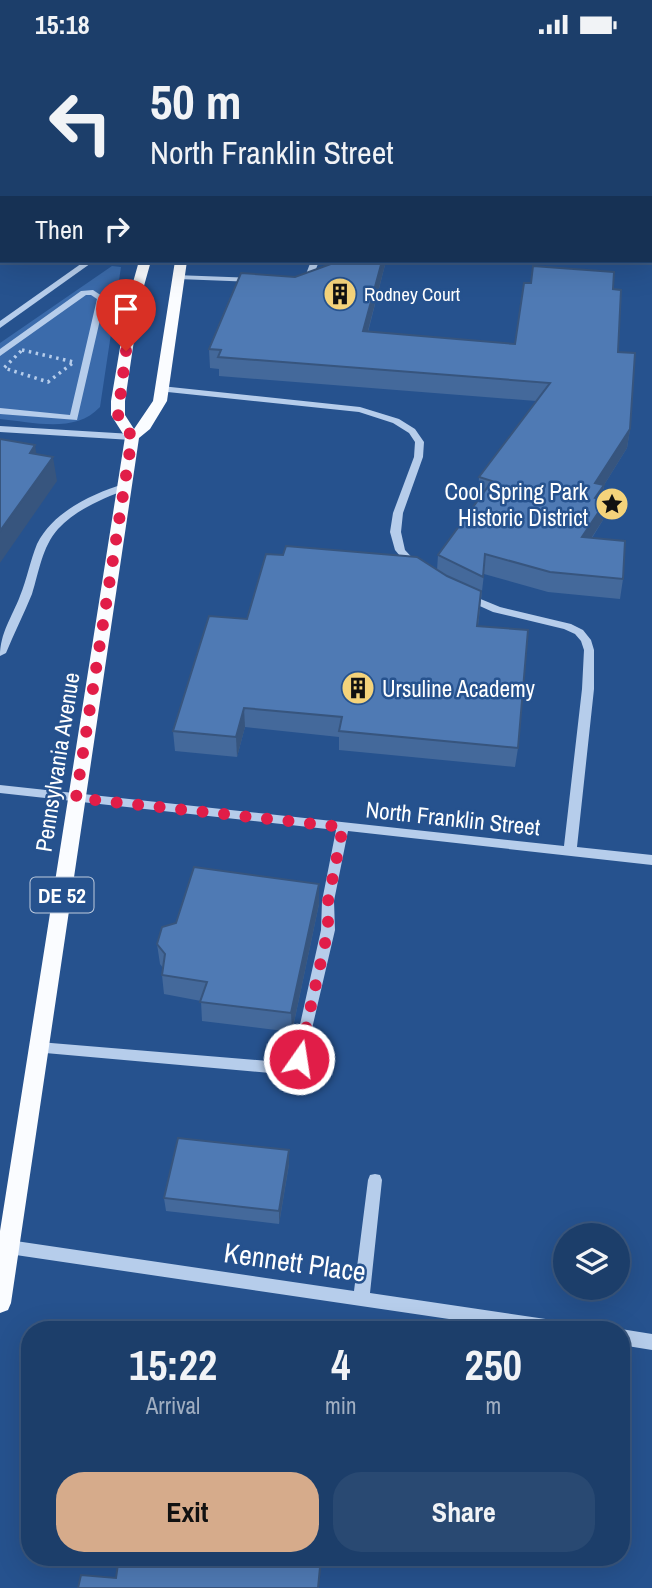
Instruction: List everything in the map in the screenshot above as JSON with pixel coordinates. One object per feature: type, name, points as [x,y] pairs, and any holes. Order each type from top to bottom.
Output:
[{"type":"main road","points":[[144,263],[134,300],[118,401],[118,415],[132,437],[153,415],[160,401],[181,263]]},
{"type":"main road","name":"Pennsylvania Avenue","points":[[0,1303],[132,437]]},
{"type":"street","points":[[0,325],[87,263]]},
{"type":"street","points":[[288,282],[306,279],[314,263]]},
{"type":"street","points":[[178,277],[268,281]]},
{"type":"street","points":[[0,353],[84,293],[93,292],[101,297],[76,407]]},
{"type":"street","points":[[0,411],[74,418],[84,371]]},
{"type":"street","points":[[161,389],[347,408],[379,415],[413,432],[419,439],[421,449],[406,489],[394,537],[398,552],[427,576]]},
{"type":"street","points":[[0,429],[132,437]]},
{"type":"street","points":[[0,653],[27,592],[37,554],[44,541],[60,521],[88,502],[124,487]]},
{"type":"street","points":[[460,594],[496,610],[567,626],[579,632],[586,641],[589,650],[587,689],[570,851]]},
{"type":"street","name":"North Franklin Street","points":[[0,789],[652,860]]},
{"type":"street","points":[[39,1048],[281,1068],[299,1059],[328,930],[328,901],[343,827]]},
{"type":"street","points":[[361,1299],[375,1180]]},
{"type":"street","name":"Kennett Place","points":[[9,1247],[511,1321]]},
{"type":"street","points":[[630,1338],[652,1342]]},
{"type":"path","points":[[2,367],[22,350],[74,362],[48,382]]},
{"type":"path","points":[[2,367],[79,391]]},
{"type":"shaded area","points":[[112,266],[121,267],[100,407],[78,421],[66,423],[40,424],[0,419],[0,343]]},
{"type":"building","points":[[381,263],[363,331],[515,344],[524,283],[531,283],[533,266],[614,272],[613,289],[621,290],[618,352],[635,353],[630,429],[595,483],[604,485],[595,498],[606,501],[582,537],[625,541],[623,579],[550,572],[485,554],[483,577],[438,555],[492,481],[479,477],[550,383],[218,357],[221,350],[209,349],[241,273],[295,277],[331,264]]},
{"type":"building","points":[[0,439],[35,445],[30,453],[53,457],[0,531]]},
{"type":"building","name":"Ursuline Academy","points":[[286,546],[417,557],[447,576],[481,591],[477,626],[528,630],[518,748],[339,731],[342,717],[244,708],[236,737],[173,731],[209,616],[247,619],[266,554],[283,555]]},
{"type":"building","points":[[194,867],[319,884],[291,1013],[200,1002],[207,982],[162,975],[165,954],[157,944],[162,927],[176,923]]},
{"type":"building","points":[[178,1138],[289,1150],[279,1211],[164,1198]]},
{"type":"building","points":[[118,1566],[320,1566],[318,1588],[78,1588],[81,1575],[116,1578]]},
{"type":"place","name":"Rodney Court","points":[[340,294]]},
{"type":"place","name":"Cool Spring Park Historic District","points":[[612,504]]},
{"type":"place","name":"Ursuline Academy","points":[[358,688]]},
{"type":"route","points":[[126,351],[118,415],[132,437],[76,798],[343,827],[328,901],[328,930],[299,1059]]}]
